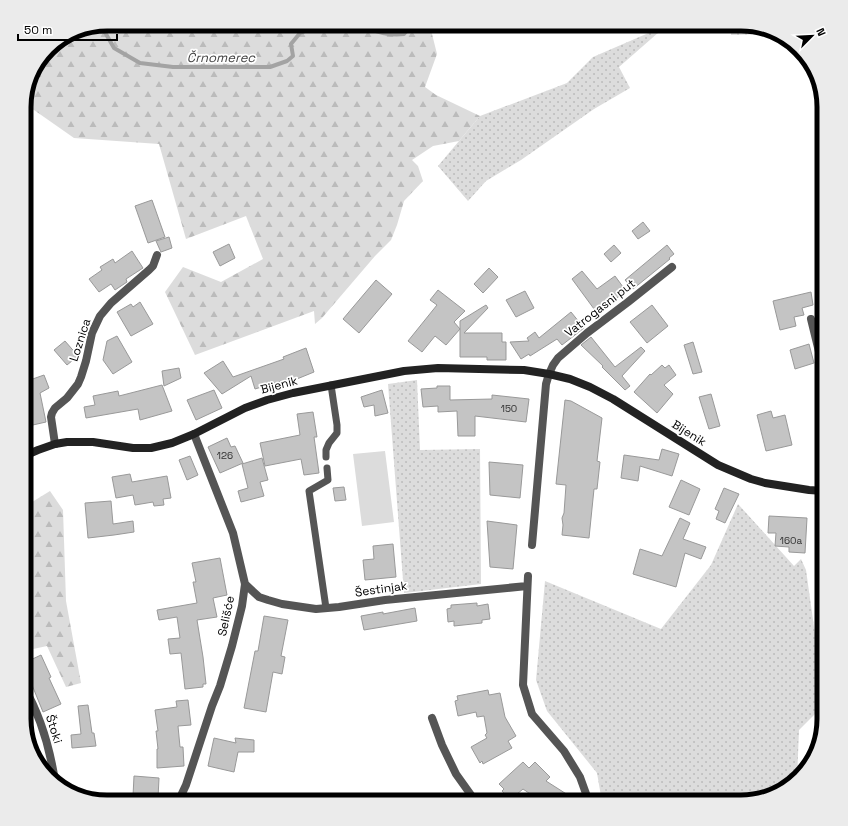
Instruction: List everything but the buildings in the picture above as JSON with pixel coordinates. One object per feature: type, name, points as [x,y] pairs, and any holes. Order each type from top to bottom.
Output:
[{"type":"main road","name":"Bijenik","points":[[31,453],[55,444],[67,442],[93,442],[133,448],[151,448],[172,443],[194,434],[245,408],[267,400],[293,393],[404,371],[438,368],[524,370],[570,379],[590,387],[613,399],[718,465],[751,480],[817,491]]},
{"type":"street","name":"Loznica","points":[[55,444],[51,417],[52,413],[78,384],[86,361],[92,333],[100,316],[111,303],[153,266],[157,255]]},
{"type":"street","name":"Vatrogasni put","points":[[549,374],[558,358],[568,349],[672,267]]},
{"type":"street","points":[[811,319],[817,343]]},
{"type":"street","points":[[532,545],[546,384],[549,374]]},
{"type":"street","name":"Selišće","points":[[181,795],[220,686],[242,606],[245,584],[233,533],[194,434]]},
{"type":"street","points":[[528,576],[523,685],[532,714],[564,751],[580,777],[586,795]]},
{"type":"street","name":"Šestinjak","points":[[245,584],[259,597],[282,604],[309,608],[338,607],[385,600],[527,586]]},
{"type":"street","name":"Štoki","points":[[31,702],[40,723],[53,772]]},
{"type":"street","points":[[432,718],[442,745],[456,774],[471,795]]},
{"type":"lane","points":[[326,458],[326,450],[329,443],[337,433],[331,385]]},
{"type":"lane","points":[[326,608],[309,491],[328,480],[327,468]]},
{"type":"green space","points":[[107,31],[431,31],[437,54],[425,87],[436,95],[480,116],[459,141],[433,146],[412,160],[418,166],[423,181],[404,201],[391,240],[315,324],[314,311],[195,355],[165,292],[183,267],[221,282],[263,259],[246,216],[186,239],[159,144],[74,138],[31,108],[37,78],[50,57],[69,41],[83,35]]},
{"type":"green space","points":[[653,31],[660,31],[619,67],[630,88],[594,109],[521,160],[486,181],[468,201],[438,166],[480,116],[567,83],[593,57]]},
{"type":"green space","points":[[731,31],[746,31],[761,34],[731,35]]},
{"type":"green space","points":[[417,380],[420,450],[480,449],[481,584],[404,593],[388,384]]},
{"type":"green space","points":[[385,451],[394,522],[362,526],[353,454]]},
{"type":"green space","points":[[50,491],[63,510],[66,601],[81,683],[66,687],[47,646],[31,649],[31,503]]},
{"type":"green space","points":[[738,504],[794,566],[801,559],[806,570],[816,641],[815,699],[817,712],[799,730],[797,770],[779,785],[756,794],[601,795],[597,773],[547,711],[536,680],[545,581],[661,629],[711,565]]},
{"type":"waterway","name":"Črnomerec","points":[[104,31],[114,48],[140,63],[173,67],[270,67],[287,61],[293,56],[291,44],[300,33],[305,31]]},
{"type":"waterway","name":"Črnomerec","points":[[376,31],[391,34],[404,34],[407,31]]}]
